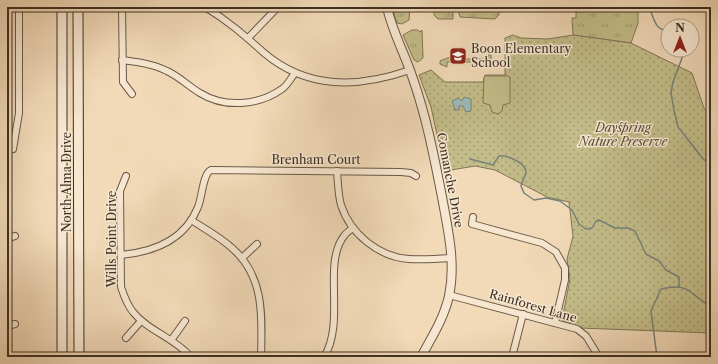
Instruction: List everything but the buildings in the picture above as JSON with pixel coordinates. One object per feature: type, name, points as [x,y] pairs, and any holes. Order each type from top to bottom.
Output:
[{"type":"main road","name":"North Alma Drive","points":[[62,7],[62,357]]},
{"type":"main road","name":"North Alma Drive","points":[[78,7],[79,357]]},
{"type":"street","points":[[13,149],[19,113],[19,7]]},
{"type":"street","points":[[122,7],[123,82],[132,94]]},
{"type":"street","points":[[205,7],[230,22],[268,55],[295,73],[332,83],[355,83],[395,75],[410,70]]},
{"type":"street","points":[[249,37],[278,7]]},
{"type":"street","name":"Comanche Drive","points":[[387,7],[391,24],[410,70],[421,103],[434,157],[451,246],[449,295],[438,326],[421,357]]},
{"type":"street","points":[[122,60],[144,63],[165,70],[181,77],[199,92],[208,97],[236,103],[257,101],[270,96],[283,89],[295,73]]},
{"type":"street","name":"Brenham Court","points":[[191,220],[203,194],[206,175],[208,172],[216,170],[401,172],[411,173],[416,176]]},
{"type":"street","points":[[337,171],[338,191],[341,205],[353,228],[373,246],[392,256],[409,260],[451,258]]},
{"type":"street","name":"Wills Point Drive","points":[[126,176],[120,192],[121,287],[126,301],[141,321],[172,339],[191,357]]},
{"type":"street","points":[[473,217],[472,224],[542,243],[556,252],[565,268],[565,280],[555,323]]},
{"type":"street","points":[[121,255],[138,254],[168,243],[181,232],[191,220],[231,247],[242,258],[255,278],[259,291],[262,310],[261,357]]},
{"type":"street","points":[[324,357],[330,348],[334,336],[335,261],[338,248],[344,236],[353,228]]},
{"type":"street","points":[[7,239],[15,236]]},
{"type":"street","points":[[242,258],[257,244]]},
{"type":"street","name":"Rainforest Lane","points":[[449,295],[577,329],[586,336],[599,357]]},
{"type":"street","points":[[512,357],[523,314]]},
{"type":"street","points":[[126,338],[141,321]]},
{"type":"street","points":[[172,339],[185,321]]},
{"type":"street","points":[[7,326],[15,324]]},
{"type":"green space","points":[[392,7],[410,7],[409,20],[402,24],[397,23]]},
{"type":"green space","points":[[434,7],[441,7],[442,11],[453,11],[453,19],[438,19],[434,15]]},
{"type":"green space","points":[[570,7],[638,7],[638,23],[631,43],[573,35],[572,18],[576,18],[576,8]]},
{"type":"green space","points":[[458,10],[499,10],[499,15],[495,19],[460,17]]},
{"type":"green space","points":[[412,30],[418,30],[420,32],[422,30],[423,58],[418,62],[414,60],[403,35]]},
{"type":"green space","name":"Dayspring Nature Preserve","points":[[513,35],[521,38],[548,39],[573,35],[631,43],[692,73],[704,108],[711,119],[711,333],[580,328],[562,320],[570,279],[567,259],[573,236],[569,202],[547,197],[495,170],[475,166],[445,171],[431,107],[419,75],[431,70],[445,82],[483,82],[485,75],[505,75],[505,38]]},
{"type":"green space","points":[[458,54],[460,59],[488,59],[488,55],[491,55],[491,63],[487,67],[485,62],[447,62],[447,67],[440,64],[440,61]]},
{"type":"green space","points":[[485,76],[510,77],[510,103],[503,105],[502,111],[498,114],[492,112],[490,105],[483,103]]},
{"type":"water","points":[[464,97],[471,99],[471,111],[466,112],[463,106],[459,106],[459,110],[455,110],[452,101],[458,98],[462,101]]},
{"type":"waterway","points":[[649,7],[657,26],[660,28]]},
{"type":"waterway","points":[[682,58],[673,82],[671,93],[678,127],[704,160],[711,161]]},
{"type":"waterway","points":[[470,159],[493,165],[499,156],[502,156],[519,162],[526,171],[521,186],[524,193],[534,200],[546,198],[560,201],[572,210],[579,224],[586,229],[592,228],[596,221],[599,220],[615,228],[628,228],[635,231],[646,254],[659,261],[666,270],[679,277],[679,287]]},
{"type":"waterway","points":[[657,357],[651,311],[661,289],[671,287],[684,288],[711,306]]},
{"type":"place","name":"Boon Elementary School","points":[[458,56]]}]
